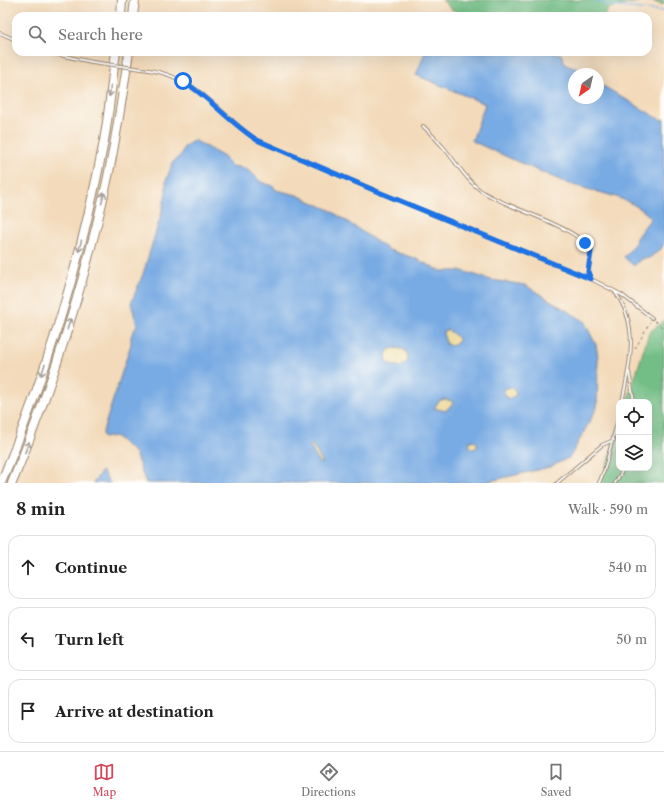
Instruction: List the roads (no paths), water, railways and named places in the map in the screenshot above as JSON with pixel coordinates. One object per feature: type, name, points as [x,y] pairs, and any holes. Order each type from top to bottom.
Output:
[{"type":"highway","points":[[121,12],[122,0]]},
{"type":"highway","points":[[134,12],[135,0]]},
{"type":"highway","points":[[1,483],[34,398],[75,265],[103,150],[115,56]]},
{"type":"highway","points":[[12,483],[44,402],[85,269],[106,186],[128,56]]},
{"type":"lane","points":[[0,33],[12,38]]},
{"type":"lane","points":[[64,56],[92,62],[149,70],[174,77],[191,86],[243,131],[269,146],[591,279],[622,295],[652,318]]},
{"type":"lane","points":[[423,126],[444,148],[465,176],[480,190],[567,231],[585,243],[591,251],[588,272],[591,279]]},
{"type":"lane","points":[[614,291],[623,303],[631,335],[631,355],[623,399]]},
{"type":"lane","points":[[629,369],[634,399]]},
{"type":"lane","points":[[599,483],[616,430]]},
{"type":"lane","points":[[557,483],[602,445],[614,440]]},
{"type":"lane","points":[[615,483],[622,471]]},
{"type":"water","points":[[423,56],[562,56],[566,65],[575,68],[568,68],[568,104],[604,104],[604,87],[661,120],[664,119],[664,244],[661,249],[649,258],[641,259],[634,266],[624,257],[635,244],[636,238],[651,218],[643,210],[623,199],[567,183],[472,141],[485,104],[416,75]]},
{"type":"water","points":[[194,140],[224,157],[231,166],[244,168],[261,182],[273,186],[276,190],[297,195],[330,210],[389,250],[414,258],[441,271],[463,271],[491,280],[525,285],[584,321],[596,345],[598,357],[597,408],[570,457],[550,467],[481,483],[146,483],[135,453],[115,436],[103,438],[102,434],[131,344],[131,336],[137,325],[131,303],[143,274],[162,212],[166,192],[166,181],[173,162],[181,155],[184,147]],"holes":[[[447,330],[451,332],[458,338],[458,342],[450,346],[447,345],[443,334],[444,331]],[[397,348],[405,350],[408,356],[408,361],[401,367],[389,364],[386,360],[386,355],[388,350]],[[511,387],[515,390],[516,395],[509,399],[506,397],[503,389]],[[444,399],[452,401],[453,404],[445,411],[434,408],[439,401]],[[473,440],[477,443],[478,447],[472,449],[469,445],[470,441]],[[312,444],[323,463],[319,463],[310,446]]]},
{"type":"water","points":[[102,471],[110,483],[93,483]]},
{"type":"waterway","points":[[595,0],[610,6],[664,11]]}]
